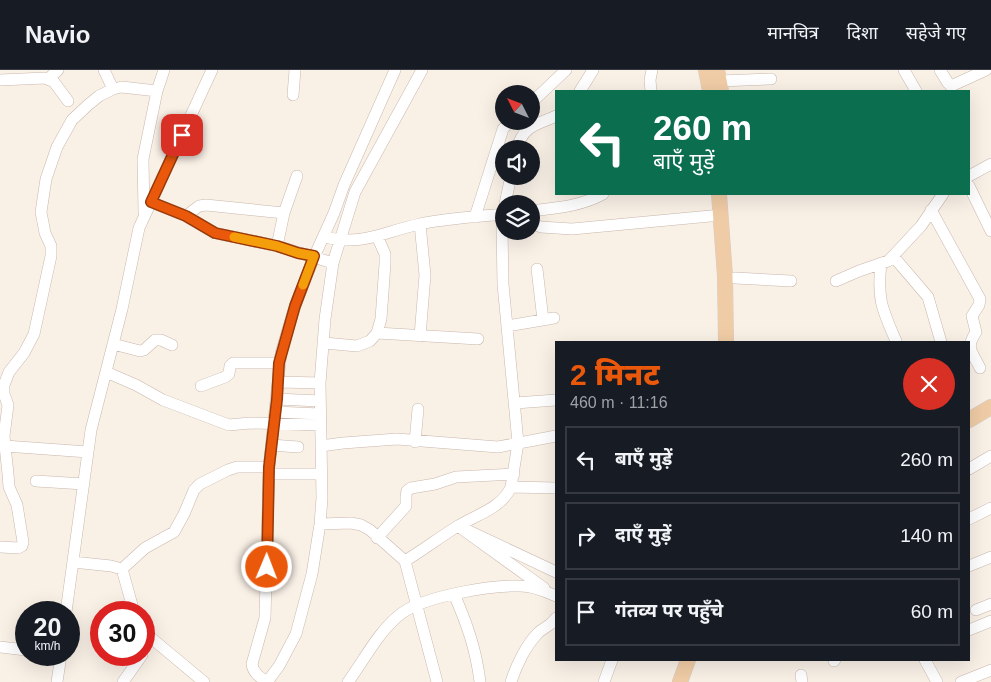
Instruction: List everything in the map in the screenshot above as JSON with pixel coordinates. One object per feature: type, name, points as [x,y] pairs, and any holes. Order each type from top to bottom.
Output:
[{"type":"main road","points":[[706,70],[717,83]]},
{"type":"main road","points":[[719,195],[725,276],[726,341]]},
{"type":"main road","points":[[729,195],[735,278],[736,341]]},
{"type":"main road","points":[[970,419],[991,407]]},
{"type":"main road","points":[[672,682],[680,661]]},
{"type":"main road","points":[[680,682],[688,661]]},
{"type":"street","points":[[48,79],[58,70]]},
{"type":"street","points":[[104,70],[113,89]]},
{"type":"street","points":[[144,215],[143,159],[157,91],[164,70]]},
{"type":"street","points":[[68,601],[91,430],[113,344],[139,228],[212,70]]},
{"type":"street","points":[[293,95],[295,70]]},
{"type":"street","points":[[395,70],[314,256],[295,306],[279,363],[279,382],[269,470],[265,618],[252,664],[256,674],[267,682],[279,666],[296,634],[312,574],[320,524],[320,383],[325,319],[334,263],[355,192],[422,70]]},
{"type":"street","points":[[540,95],[566,70]]},
{"type":"street","points":[[581,90],[593,70]]},
{"type":"street","points":[[651,90],[652,70]]},
{"type":"street","points":[[940,70],[945,80],[951,86],[986,70]]},
{"type":"street","points":[[906,71],[916,90]]},
{"type":"street","points":[[0,80],[48,79],[57,85],[68,101]]},
{"type":"street","points":[[717,83],[771,79]]},
{"type":"street","points":[[0,546],[18,548],[22,546],[23,542],[17,506],[10,487],[5,446],[8,405],[4,394],[4,385],[9,372],[24,353],[34,334],[51,256],[41,212],[46,178],[57,146],[72,120],[99,96],[122,87],[157,91]]},
{"type":"street","points":[[519,140],[524,132],[531,126],[555,116]]},
{"type":"street","points":[[475,217],[504,130]]},
{"type":"street","points":[[970,175],[991,164]]},
{"type":"street","points":[[277,246],[284,213],[297,176]]},
{"type":"street","points":[[970,188],[991,231]]},
{"type":"street","points":[[540,210],[556,208],[601,195]]},
{"type":"street","points":[[836,281],[882,263],[893,256],[921,226],[930,210],[942,195]]},
{"type":"street","points":[[151,202],[186,216],[215,233],[277,246],[334,263]]},
{"type":"street","points":[[186,216],[206,204],[284,213]]},
{"type":"street","points":[[930,210],[980,299],[979,305],[972,316],[976,332],[970,341]]},
{"type":"street","points":[[323,237],[340,241],[362,240],[420,224],[495,213]]},
{"type":"street","points":[[540,227],[572,229],[721,215]]},
{"type":"street","points":[[420,224],[425,275],[420,336]]},
{"type":"street","points":[[324,342],[357,346],[370,341],[377,334],[381,319],[385,254],[377,236]]},
{"type":"street","points":[[405,561],[502,500],[508,494],[511,487],[518,443],[503,284],[502,240]]},
{"type":"street","points":[[893,256],[928,298],[942,341]]},
{"type":"street","points":[[882,263],[879,286],[880,302],[896,341]]},
{"type":"street","points":[[507,326],[549,319],[537,269]]},
{"type":"street","points":[[735,278],[791,281]]},
{"type":"street","points":[[377,334],[478,339]]},
{"type":"street","points":[[113,344],[140,351],[144,350],[155,340],[161,340],[172,345]]},
{"type":"street","points":[[970,347],[980,368]]},
{"type":"street","points":[[201,386],[225,377],[229,374],[230,366],[233,364],[279,363]]},
{"type":"street","points":[[106,372],[136,385],[163,400],[229,425],[274,418],[320,420]]},
{"type":"street","points":[[279,382],[320,383]]},
{"type":"street","points":[[277,399],[320,401]]},
{"type":"street","points":[[515,403],[555,400]]},
{"type":"street","points":[[415,442],[418,409]]},
{"type":"street","points":[[321,446],[374,440],[397,440],[489,447],[507,446],[555,436]]},
{"type":"street","points":[[5,446],[88,452]]},
{"type":"street","points":[[271,446],[298,447]]},
{"type":"street","points":[[970,468],[991,456]]},
{"type":"street","points":[[122,570],[145,548],[174,532],[194,490],[200,484],[228,470],[237,468],[321,474]]},
{"type":"street","points":[[378,538],[406,506],[406,496],[412,488],[436,484],[456,477],[514,474]]},
{"type":"street","points":[[36,481],[84,484]]},
{"type":"street","points":[[511,487],[555,488]]},
{"type":"street","points":[[970,518],[991,508]]},
{"type":"street","points":[[320,524],[351,523],[361,525],[405,561],[437,682]]},
{"type":"street","points":[[458,526],[555,571]]},
{"type":"street","points":[[458,526],[555,596]]},
{"type":"street","points":[[970,566],[991,556]]},
{"type":"street","points":[[73,562],[110,566],[122,570]]},
{"type":"street","points":[[122,570],[131,601]]},
{"type":"street","points":[[348,682],[387,627],[403,613],[417,605],[482,588],[521,586],[540,589],[555,596]]},
{"type":"street","points":[[454,594],[476,652],[480,682]]},
{"type":"street","points":[[976,610],[991,604]]},
{"type":"street","points":[[511,682],[521,659],[535,636],[552,624],[555,620]]},
{"type":"street","points":[[970,630],[991,621]]},
{"type":"street","points":[[155,642],[199,681]]},
{"type":"street","points":[[0,647],[15,649]]},
{"type":"street","points":[[604,682],[612,661]]},
{"type":"street","points":[[926,661],[937,682]]},
{"type":"street","points":[[57,682],[59,666]]},
{"type":"street","points":[[123,682],[134,666]]},
{"type":"street","points":[[961,682],[991,670]]},
{"type":"slow traffic","points":[[234,237],[314,256],[303,285]]},
{"type":"route","points":[[182,135],[151,202],[186,216],[215,233],[314,256],[295,306],[279,363],[279,382],[267,494],[267,567]]}]
